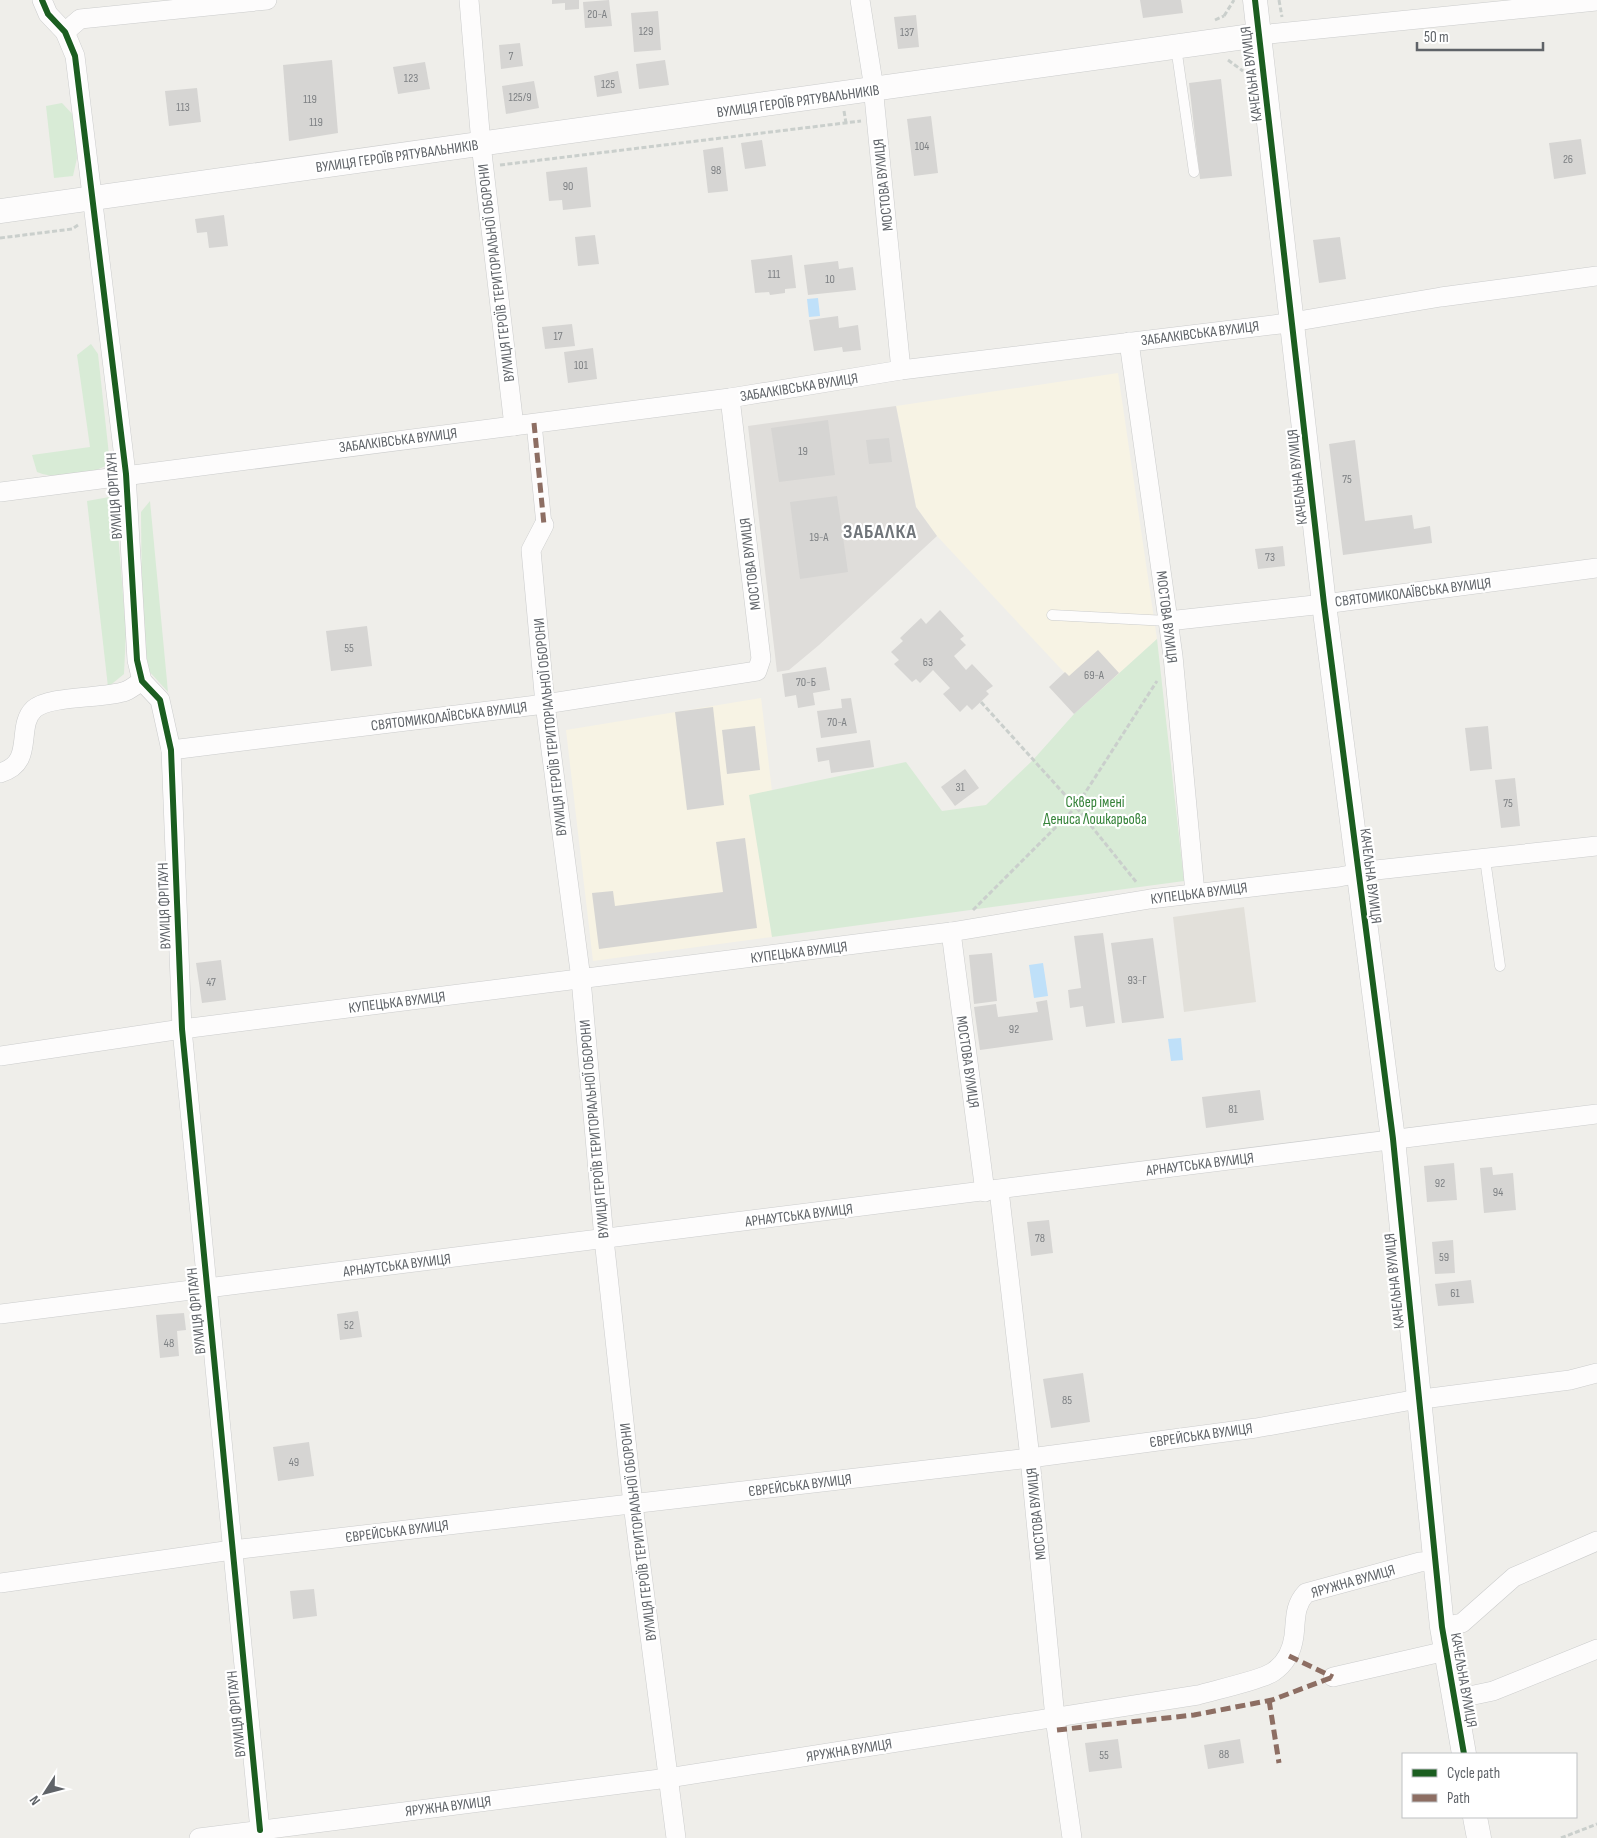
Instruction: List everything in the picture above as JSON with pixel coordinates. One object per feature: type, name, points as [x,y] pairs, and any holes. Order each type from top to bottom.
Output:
[{"type":"street","name":"ВУЛИЦЯ ФРІТАУН","points":[[42,0],[48,14],[65,32],[75,56],[126,474],[136,660],[142,681],[160,700],[171,750],[182,1030],[260,1830]]},
{"type":"street","points":[[65,32],[80,19],[267,0]]},
{"type":"street","name":"ВУЛИЦЯ ГЕРОЇВ ТЕРИТОРІАЛЬНОЇ ОБОРОНИ","points":[[469,0],[482,155],[514,426]]},
{"type":"street","name":"МОСТОВА ВУЛИЦЯ","points":[[860,0],[874,90],[901,370]]},
{"type":"street","name":"КАЧЕЛЬНА ВУЛИЦЯ","points":[[1255,0],[1324,604],[1393,1139],[1442,1627],[1464,1753]]},
{"type":"street","name":"ВУЛИЦЯ ГЕРОЇВ РЯТУВАЛЬНИКІВ","points":[[0,211],[93,207],[482,155],[874,90],[1259,35],[1597,1]]},
{"type":"street","name":"ЗАБАЛКІВСЬКА ВУЛИЦЯ","points":[[0,492],[126,474],[730,398],[901,370],[1292,321],[1441,297],[1597,276]]},
{"type":"street","name":"МОСТОВА ВУЛИЦЯ","points":[[1129,342],[1173,656],[1195,893]]},
{"type":"street","name":"МОСТОВА ВУЛИЦЯ","points":[[730,398],[761,659],[757,671]]},
{"type":"street","name":"ВУЛИЦЯ ГЕРОЇВ ТЕРИТОРІАЛЬНОЇ ОБОРОНИ","points":[[534,423],[544,525],[531,550],[545,704],[581,979],[604,1240],[633,1504],[676,1838]]},
{"type":"street","name":"СВЯТОМИКОЛАЇВСЬКА ВУЛИЦЯ","points":[[1168,621],[1324,604],[1597,568]]},
{"type":"street","name":"СВЯТОМИКОЛАЇВСЬКА ВУЛИЦЯ","points":[[171,750],[545,704],[757,671]]},
{"type":"street","points":[[0,773],[14,766],[20,758],[28,718],[39,706],[126,691],[142,681]]},
{"type":"street","name":"КУПЕЦЬКА ВУЛИЦЯ","points":[[0,1056],[182,1030],[951,932],[1195,893],[1597,846]]},
{"type":"street","name":"МОСТОВА ВУЛИЦЯ","points":[[951,932],[992,1191],[1030,1458],[1055,1718],[1072,1838]]},
{"type":"street","name":"АРНАУТСЬКА ВУЛИЦЯ","points":[[0,1314],[604,1240],[1597,1114]]},
{"type":"street","name":"ЄВРЕЙСЬКА ВУЛИЦЯ","points":[[0,1583],[232,1550],[1030,1458],[1256,1428],[1419,1400],[1570,1380],[1597,1373]]},
{"type":"street","points":[[1442,1627],[1462,1623],[1514,1577],[1597,1541]]},
{"type":"street","name":"ЯРУЖНА ВУЛИЦЯ","points":[[199,1838],[668,1778],[1198,1695],[1272,1672],[1289,1656],[1294,1639],[1298,1601],[1306,1593],[1420,1562],[1435,1561]]},
{"type":"street","points":[[1454,1699],[1494,1691],[1597,1649]]},
{"type":"street","points":[[1333,1677],[1446,1651]]},
{"type":"street","points":[[1475,1818],[1479,1838]]},
{"type":"lane","points":[[1176,47],[1194,172]]},
{"type":"lane","points":[[1052,614],[1168,621]]},
{"type":"lane","points":[[1485,859],[1500,966]]},
{"type":"path","points":[[482,155],[876,118]]},
{"type":"path","points":[[0,238],[72,229],[93,207]]},
{"type":"path","points":[[951,932],[1076,807],[1173,656]]},
{"type":"path","points":[[981,702],[1076,807],[1150,899]]},
{"type":"path","points":[[1561,1838],[1597,1824]]},
{"type":"shaded area","points":[[1118,373],[1157,639],[1090,700],[937,536],[916,507],[896,406]]},
{"type":"shaded area","points":[[896,406],[916,507],[937,536],[819,645],[789,670],[777,672],[748,426]]},
{"type":"shaded area","points":[[761,698],[772,791],[750,796],[772,937],[593,961],[566,730]]},
{"type":"shaded area","points":[[1244,907],[1256,1002],[1184,1012],[1173,917]]},
{"type":"green space","points":[[62,103],[75,117],[77,158],[73,176],[54,178],[46,106]]},
{"type":"green space","points":[[91,344],[98,354],[110,464],[74,476],[54,476],[37,472],[32,455],[90,447],[77,355]]},
{"type":"green space","points":[[115,496],[126,631],[124,674],[108,687],[87,501]]},
{"type":"green space","points":[[150,501],[168,692],[147,669],[142,610],[141,512]]},
{"type":"green space","name":"Сквер імені Дениса Лошкарьова","points":[[1157,639],[1184,881],[772,937],[749,795],[906,762],[942,811],[986,805],[1033,760],[1074,714]]},
{"type":"water","points":[[818,298],[820,316],[809,317],[807,299]]},
{"type":"water","points":[[1043,963],[1048,996],[1034,998],[1029,965]]},
{"type":"water","points":[[1181,1038],[1183,1060],[1171,1061],[1168,1039]]},
{"type":"building","points":[[552,0],[579,0],[579,9],[565,10],[565,3],[552,4]]},
{"type":"building","points":[[609,0],[612,26],[585,28],[583,2]]},
{"type":"building","points":[[1140,0],[1181,0],[1183,13],[1143,18]]},
{"type":"building","points":[[658,11],[661,50],[634,52],[631,13]]},
{"type":"building","points":[[916,15],[919,47],[898,49],[894,17]]},
{"type":"building","points":[[520,43],[523,66],[501,69],[499,45]]},
{"type":"building","points":[[332,60],[338,133],[289,141],[283,65]]},
{"type":"building","points":[[665,60],[669,85],[639,89],[636,64]]},
{"type":"building","points":[[425,62],[430,89],[398,94],[393,67]]},
{"type":"building","points":[[618,71],[622,93],[597,97],[594,76]]},
{"type":"building","points":[[1221,79],[1232,176],[1200,179],[1189,83]]},
{"type":"building","points":[[534,81],[539,108],[506,114],[502,86]]},
{"type":"building","points":[[197,88],[201,122],[169,126],[165,91]]},
{"type":"building","points":[[931,116],[938,173],[914,176],[907,119]]},
{"type":"building","points":[[1581,139],[1586,174],[1554,179],[1549,143]]},
{"type":"building","points":[[762,140],[766,166],[745,169],[741,143]]},
{"type":"building","points":[[723,147],[728,191],[708,193],[703,150]]},
{"type":"building","points":[[587,167],[591,207],[563,210],[562,200],[549,201],[546,172]]},
{"type":"building","points":[[224,215],[228,246],[209,248],[207,232],[197,233],[195,219]]},
{"type":"building","points":[[595,235],[599,264],[578,266],[575,237]]},
{"type":"building","points":[[1340,237],[1346,279],[1319,283],[1313,240]]},
{"type":"building","points":[[792,255],[796,288],[785,289],[785,293],[770,295],[769,292],[755,293],[751,260]]},
{"type":"building","points":[[838,261],[839,269],[853,267],[856,290],[808,295],[804,265]]},
{"type":"building","points":[[838,316],[839,328],[858,325],[861,350],[843,352],[842,347],[814,351],[809,320]]},
{"type":"building","points":[[572,324],[575,346],[545,349],[542,327]]},
{"type":"building","points":[[593,348],[597,379],[568,383],[564,352]]},
{"type":"building","points":[[828,420],[835,475],[779,482],[771,428]]},
{"type":"building","points":[[889,438],[892,462],[869,464],[866,440]]},
{"type":"building","points":[[1355,440],[1365,521],[1412,515],[1414,529],[1430,526],[1432,543],[1343,555],[1329,444]]},
{"type":"building","points":[[837,496],[848,572],[800,579],[790,502]]},
{"type":"building","points":[[1283,546],[1285,566],[1258,569],[1255,549]]},
{"type":"building","points":[[940,610],[964,636],[960,639],[966,645],[954,656],[966,670],[972,664],[993,686],[986,691],[989,694],[972,710],[967,705],[960,712],[943,694],[950,688],[933,670],[920,683],[916,679],[912,682],[894,664],[899,660],[891,652],[903,641],[900,638],[921,618],[926,624]]},
{"type":"building","points":[[367,626],[372,666],[331,671],[326,631]]},
{"type":"building","points":[[1098,650],[1119,673],[1074,714],[1049,687],[1065,672],[1069,676]]},
{"type":"building","points":[[826,667],[830,690],[813,693],[815,705],[798,708],[796,695],[785,697],[782,674]]},
{"type":"building","points":[[851,698],[857,733],[821,738],[817,711],[842,708],[841,699]]},
{"type":"building","points":[[713,707],[724,805],[687,810],[675,712]]},
{"type":"building","points":[[755,726],[760,770],[727,774],[722,730]]},
{"type":"building","points":[[1488,726],[1492,769],[1470,771],[1465,728]]},
{"type":"building","points":[[870,740],[874,767],[831,773],[829,760],[818,762],[816,748]]},
{"type":"building","points":[[965,769],[979,788],[955,806],[941,787]]},
{"type":"building","points":[[1515,778],[1520,826],[1501,828],[1495,780]]},
{"type":"building","points":[[745,838],[757,928],[599,949],[592,893],[613,891],[615,906],[723,892],[716,842]]},
{"type":"building","points":[[1103,933],[1115,1023],[1086,1027],[1083,1006],[1070,1008],[1068,990],[1081,988],[1074,936]]},
{"type":"building","points":[[1153,938],[1164,1018],[1122,1023],[1111,943]]},
{"type":"building","points":[[992,953],[997,1001],[974,1004],[969,955]]},
{"type":"building","points":[[221,960],[226,1000],[202,1003],[196,963]]},
{"type":"building","points":[[1047,1000],[1053,1040],[980,1050],[974,1007],[996,1004],[998,1017],[1038,1012],[1036,1002]]},
{"type":"building","points":[[1260,1090],[1264,1120],[1206,1128],[1202,1097]]},
{"type":"building","points":[[1454,1163],[1457,1200],[1427,1202],[1424,1166]]},
{"type":"building","points":[[1492,1167],[1493,1175],[1513,1173],[1516,1210],[1484,1213],[1480,1168]]},
{"type":"building","points":[[1049,1220],[1053,1253],[1031,1256],[1027,1222]]},
{"type":"building","points":[[1453,1240],[1455,1273],[1435,1274],[1432,1242]]},
{"type":"building","points":[[1471,1280],[1474,1303],[1438,1306],[1435,1284]]},
{"type":"building","points":[[358,1311],[362,1337],[340,1340],[337,1314]]},
{"type":"building","points":[[184,1313],[186,1330],[177,1331],[179,1356],[160,1358],[156,1315]]},
{"type":"building","points":[[1083,1373],[1090,1422],[1051,1428],[1043,1379]]},
{"type":"building","points":[[309,1442],[314,1476],[278,1481],[273,1447]]},
{"type":"building","points":[[314,1589],[317,1616],[293,1619],[290,1591]]},
{"type":"building","points":[[1118,1739],[1122,1768],[1089,1772],[1085,1743]]},
{"type":"building","points":[[1240,1739],[1244,1763],[1208,1769],[1204,1745]]},
{"type":"marked path","points":[[534,423],[544,525]]},
{"type":"marked path","points":[[1289,1656],[1333,1677]]},
{"type":"marked path","points":[[1057,1730],[1194,1715],[1272,1700],[1333,1677]]},
{"type":"marked path","points":[[1269,1700],[1279,1763]]},
{"type":"cycle path","points":[[42,0],[48,14],[65,32],[75,56],[126,474],[137,660],[142,681],[160,700],[171,750],[182,1029],[260,1830]]},
{"type":"cycle path","points":[[1255,0],[1324,604],[1393,1139],[1442,1627],[1464,1753]]},
{"type":"district","name":"ЗАБАЛКА","points":[[880,531]]}]
